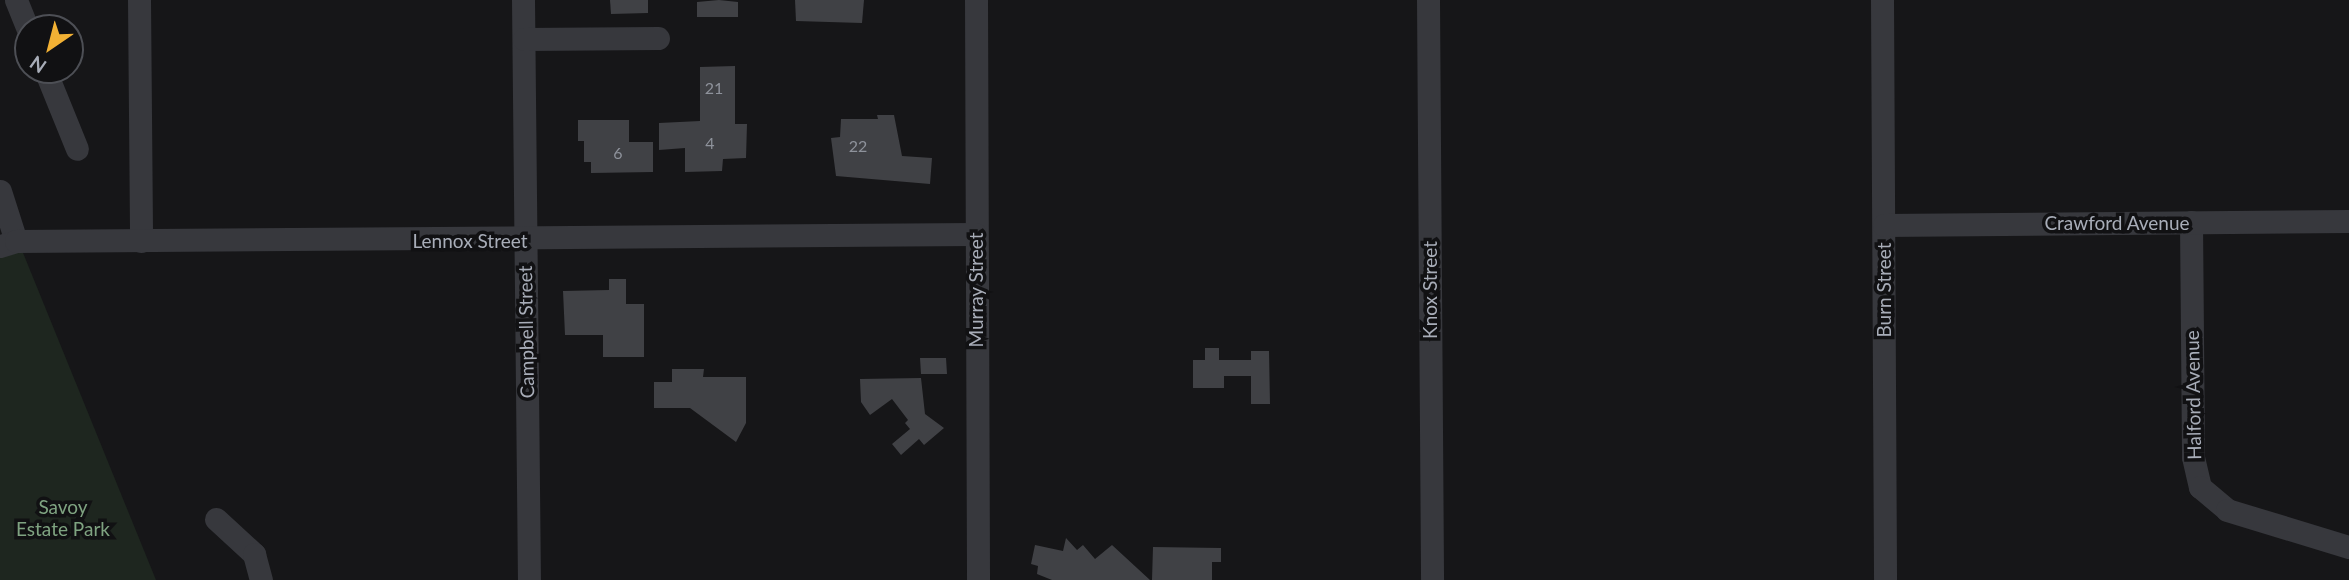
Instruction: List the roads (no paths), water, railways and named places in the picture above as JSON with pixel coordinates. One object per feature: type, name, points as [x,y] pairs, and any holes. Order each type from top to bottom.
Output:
[{"type":"street","points":[[139,0],[141,241]]},
{"type":"street","name":"Campbell Street","points":[[523,0],[529,580]]},
{"type":"street","name":"Murray Street","points":[[976,0],[978,580]]},
{"type":"street","name":"Knox Street","points":[[1428,0],[1432,580]]},
{"type":"street","name":"Burn Street","points":[[1882,0],[1885,580]]},
{"type":"street","points":[[524,39],[658,38]]},
{"type":"street","points":[[51,84],[77,149]]},
{"type":"street","name":"Lennox Street","points":[[0,191],[8,243],[975,234]]},
{"type":"street","name":"Crawford Avenue","points":[[1884,225],[2349,221]]},
{"type":"street","name":"Halford Avenue","points":[[2191,222],[2193,457],[2200,487],[2227,510],[2349,547]]},
{"type":"street","points":[[216,519],[254,555],[261,580]]},
{"type":"park label","name":"Savoy Estate Park","points":[[63,518]]}]
